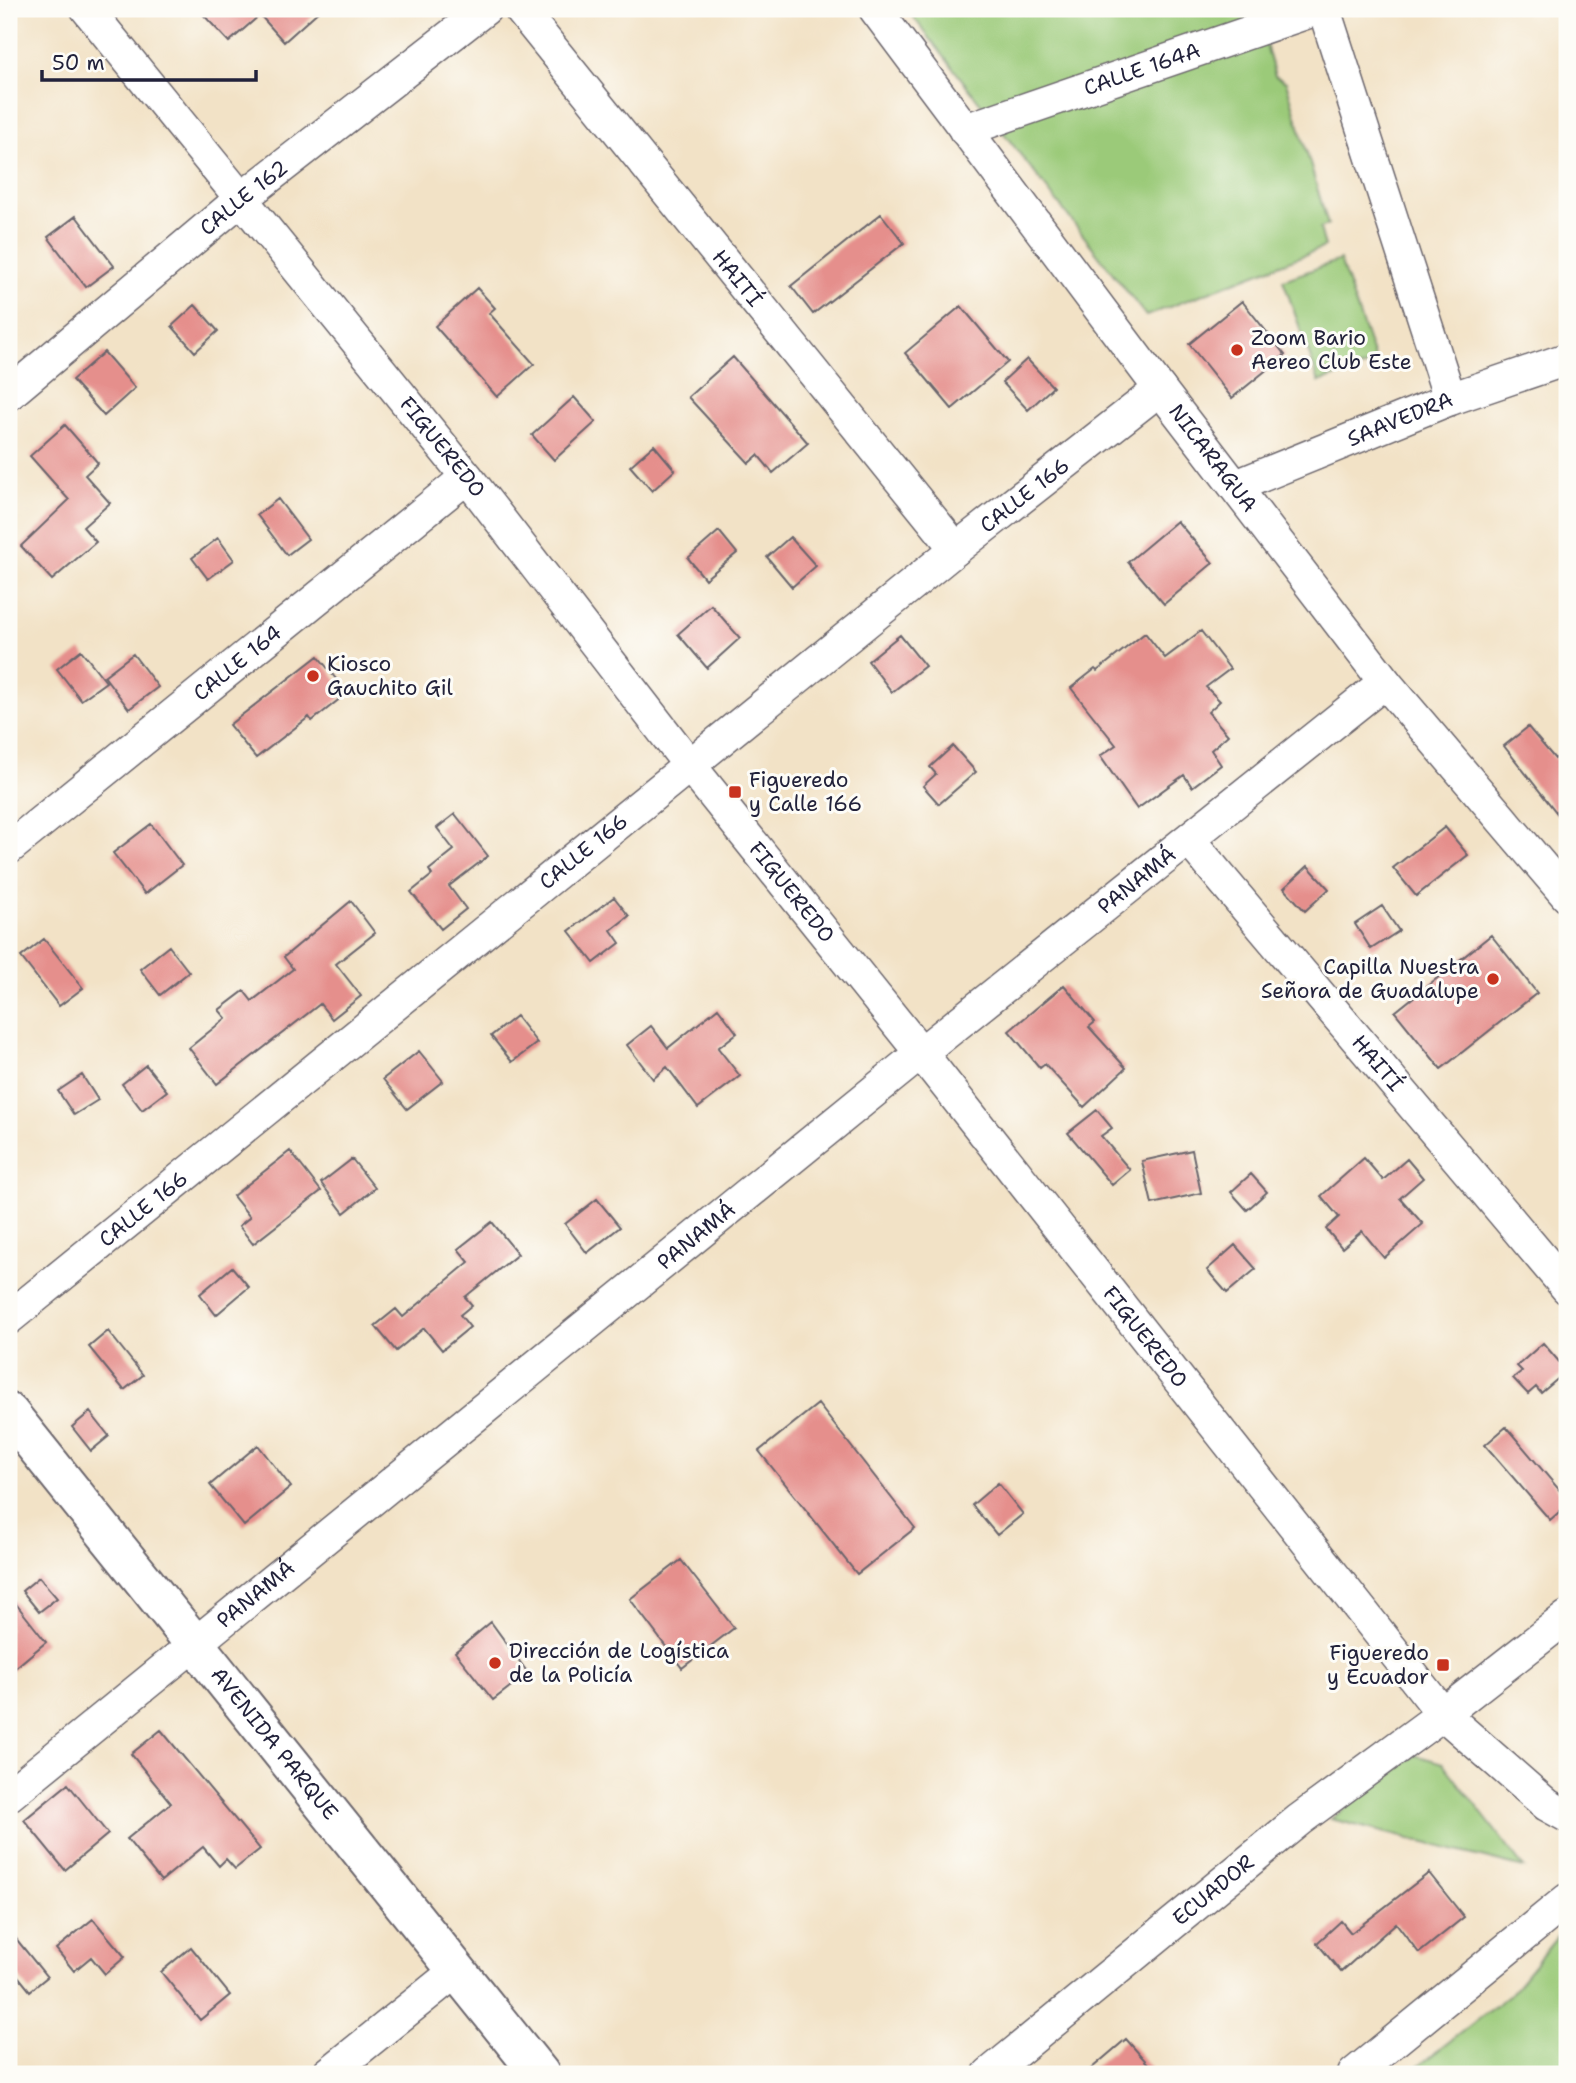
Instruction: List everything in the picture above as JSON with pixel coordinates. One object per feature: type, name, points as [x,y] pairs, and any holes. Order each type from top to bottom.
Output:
[{"type":"street","name":"FIGUEREDO","points":[[87,9],[467,477],[691,767],[1443,1714],[1546,1804],[1567,1816]]},
{"type":"street","name":"CALLE 162","points":[[9,394],[241,199],[485,9]]},
{"type":"street","name":"HAITÍ","points":[[520,9],[956,549]]},
{"type":"street","name":"NICARAGUA","points":[[875,9],[1160,390],[1385,682],[1567,896]]},
{"type":"street","name":"CALLE 164A","points":[[965,130],[1317,9]]},
{"type":"street","points":[[1324,9],[1450,399]]},
{"type":"street","name":"SAAVEDRA","points":[[1236,486],[1450,399],[1567,359]]},
{"type":"street","name":"CALLE 166","points":[[9,1318],[691,767],[956,549],[1160,390]]},
{"type":"street","name":"CALLE 164","points":[[9,848],[467,477]]},
{"type":"street","name":"PANAMÁ","points":[[9,1795],[921,1054],[1385,682]]},
{"type":"street","name":"HAITÍ","points":[[1189,840],[1567,1288]]},
{"type":"street","name":"AVENIDA PARQUE","points":[[9,1413],[540,2074]]},
{"type":"street","name":"ECUADOR","points":[[989,2074],[1299,1820],[1443,1714],[1567,1617]]},
{"type":"street","points":[[1354,2074],[1567,1900]]},
{"type":"street","points":[[328,2074],[456,1971]]},
{"type":"green space","points":[[907,9],[1256,9],[1275,76],[1286,82],[1328,225],[1320,228],[1325,247],[1146,316]]},
{"type":"green space","points":[[1340,260],[1376,363],[1319,382],[1283,280]]},
{"type":"green space","points":[[1415,1755],[1443,1763],[1524,1868],[1331,1819]]},
{"type":"green space","points":[[1567,1925],[1567,2074],[1408,2074],[1510,1994]]},
{"type":"building","points":[[198,9],[321,9],[284,42],[260,15],[229,42]]},
{"type":"building","points":[[881,214],[904,243],[813,314],[791,286]]},
{"type":"building","points":[[76,216],[114,266],[86,287],[48,237]]},
{"type":"building","points":[[477,288],[495,308],[489,313],[534,364],[497,397],[435,326]]},
{"type":"building","name":"Zoom Bario Aereo Club Este","points":[[1242,301],[1285,355],[1232,398],[1189,344]]},
{"type":"building","points":[[195,305],[218,331],[195,352],[172,326]]},
{"type":"building","points":[[961,306],[1008,362],[952,409],[905,353]]},
{"type":"building","points":[[104,352],[135,388],[104,416],[72,380]]},
{"type":"building","points":[[733,357],[808,443],[773,473],[758,455],[749,463],[688,397]]},
{"type":"building","points":[[1027,359],[1053,387],[1028,410],[1002,382]]},
{"type":"building","points":[[574,397],[596,422],[554,460],[532,435]]},
{"type":"building","points":[[65,425],[98,463],[85,475],[110,503],[83,527],[96,542],[52,580],[21,546],[69,500],[30,456]]},
{"type":"building","points":[[654,445],[675,470],[652,491],[630,466]]},
{"type":"building","points":[[278,499],[308,539],[287,555],[257,515]]},
{"type":"building","points":[[1177,521],[1213,563],[1164,604],[1128,562]]},
{"type":"building","points":[[719,531],[737,553],[705,579],[688,558]]},
{"type":"building","points":[[790,537],[816,566],[792,587],[767,557]]},
{"type":"building","points":[[218,538],[234,560],[208,579],[192,558]]},
{"type":"building","points":[[711,605],[740,638],[707,668],[678,634]]},
{"type":"building","points":[[1201,631],[1230,669],[1206,687],[1220,701],[1208,712],[1228,735],[1211,750],[1221,765],[1192,787],[1184,775],[1137,809],[1100,756],[1116,745],[1071,688],[1145,633],[1165,658]]},
{"type":"building","points":[[900,635],[925,666],[892,692],[868,661]]},
{"type":"building","points":[[81,650],[106,682],[81,700],[57,669]]},
{"type":"building","points":[[133,654],[158,687],[129,709],[104,676]]},
{"type":"building","points":[[318,656],[347,693],[312,721],[309,717],[256,758],[229,725]]},
{"type":"building","points":[[1528,727],[1555,759],[1567,749],[1567,826],[1504,746]]},
{"type":"building","points":[[953,746],[976,772],[939,804],[923,786],[936,774],[930,767]]},
{"type":"building","points":[[455,814],[488,856],[449,886],[466,909],[441,929],[411,892],[432,875],[429,870],[454,850],[437,828]]},
{"type":"building","points":[[151,824],[182,865],[145,894],[113,853]]},
{"type":"building","points":[[1445,827],[1468,855],[1416,896],[1393,868]]},
{"type":"building","points":[[1308,866],[1329,889],[1305,911],[1284,888]]},
{"type":"building","points":[[614,897],[629,916],[611,930],[620,943],[594,963],[569,931]]},
{"type":"building","points":[[351,901],[375,933],[336,964],[361,996],[332,1019],[320,1004],[217,1084],[189,1048],[226,1018],[219,1010],[244,991],[252,1001],[293,969],[284,957]]},
{"type":"building","points":[[1382,906],[1399,931],[1371,949],[1355,924]]},
{"type":"building","points":[[1491,935],[1537,993],[1441,1069],[1395,1012]]},
{"type":"building","points":[[44,939],[83,988],[59,1006],[21,957]]},
{"type":"building","points":[[169,946],[189,972],[160,995],[140,969]]},
{"type":"building","points":[[1064,985],[1095,1022],[1089,1027],[1126,1068],[1084,1107],[1045,1064],[1040,1068],[1009,1031]]},
{"type":"building","points":[[718,1008],[737,1033],[718,1048],[740,1076],[698,1108],[667,1067],[653,1079],[627,1045],[651,1026],[668,1048]]},
{"type":"building","points":[[516,1016],[537,1043],[512,1062],[491,1036]]},
{"type":"building","points":[[419,1051],[443,1081],[407,1109],[383,1079]]},
{"type":"building","points":[[146,1065],[167,1091],[142,1110],[122,1084]]},
{"type":"building","points":[[82,1075],[98,1100],[74,1115],[58,1091]]},
{"type":"building","points":[[1097,1110],[1112,1128],[1101,1136],[1130,1170],[1112,1185],[1068,1133]]},
{"type":"building","points":[[1192,1150],[1201,1193],[1152,1204],[1142,1161]]},
{"type":"building","points":[[290,1151],[321,1191],[253,1244],[239,1226],[250,1217],[233,1196]]},
{"type":"building","points":[[1364,1158],[1383,1180],[1407,1159],[1423,1178],[1400,1198],[1423,1224],[1384,1258],[1362,1231],[1342,1248],[1326,1229],[1339,1217],[1321,1196]]},
{"type":"building","points":[[352,1159],[375,1188],[344,1213],[321,1183]]},
{"type":"building","points":[[1251,1174],[1267,1192],[1247,1210],[1231,1192]]},
{"type":"building","points":[[597,1199],[620,1227],[587,1253],[565,1224]]},
{"type":"building","points":[[492,1222],[518,1254],[465,1297],[472,1305],[460,1315],[470,1327],[442,1350],[424,1328],[396,1351],[375,1326],[396,1309],[403,1317],[469,1262],[458,1249]]},
{"type":"building","points":[[1235,1245],[1256,1269],[1227,1293],[1207,1270]]},
{"type":"building","points":[[232,1267],[249,1287],[216,1315],[200,1294]]},
{"type":"building","points":[[108,1331],[143,1375],[124,1390],[89,1347]]},
{"type":"building","points":[[1543,1343],[1567,1371],[1541,1393],[1536,1387],[1528,1394],[1513,1378],[1522,1371],[1517,1366]]},
{"type":"building","points":[[818,1404],[915,1528],[857,1574],[759,1451]]},
{"type":"building","points":[[90,1412],[109,1436],[91,1451],[72,1427]]},
{"type":"building","points":[[1506,1427],[1567,1499],[1567,1505],[1550,1520],[1485,1445]]},
{"type":"building","points":[[258,1445],[291,1487],[244,1526],[210,1485]]},
{"type":"building","points":[[998,1483],[1023,1514],[997,1535],[972,1505]]},
{"type":"building","points":[[681,1560],[734,1628],[682,1668],[630,1599]]},
{"type":"building","points":[[39,1577],[57,1598],[39,1612],[22,1591]]},
{"type":"building","points":[[9,1595],[46,1642],[9,1673]]},
{"type":"building","points":[[491,1622],[528,1673],[493,1700],[455,1652]]},
{"type":"building","points":[[161,1730],[260,1849],[235,1869],[226,1859],[219,1866],[203,1847],[161,1881],[127,1839],[171,1803],[131,1754]]},
{"type":"building","points":[[68,1784],[108,1834],[65,1870],[24,1820]]},
{"type":"building","points":[[1429,1873],[1464,1917],[1419,1953],[1396,1923],[1341,1972],[1317,1943],[1341,1921],[1351,1933]]},
{"type":"building","points":[[93,1919],[125,1957],[105,1974],[91,1957],[74,1971],[56,1949]]},
{"type":"building","points":[[9,1930],[47,1977],[30,1991],[9,1965]]},
{"type":"building","points":[[191,1947],[230,1995],[200,2020],[161,1972]]},
{"type":"building","points":[[1126,2039],[1157,2074],[1085,2074]]},
{"type":"place","name":"Zoom Bario Aereo Club Este","points":[[1237,350]]},
{"type":"place","name":"Kiosco Gauchito Gil","points":[[313,676]]},
{"type":"place","name":"Figueredo y Calle 166","points":[[735,792]]},
{"type":"place","name":"Capilla Nuestra Señora de Guadalupe","points":[[1493,979]]},
{"type":"place","name":"Dirección de Logística de la Policía","points":[[495,1663]]},
{"type":"place","name":"Figueredo y Ecuador","points":[[1443,1665]]}]
